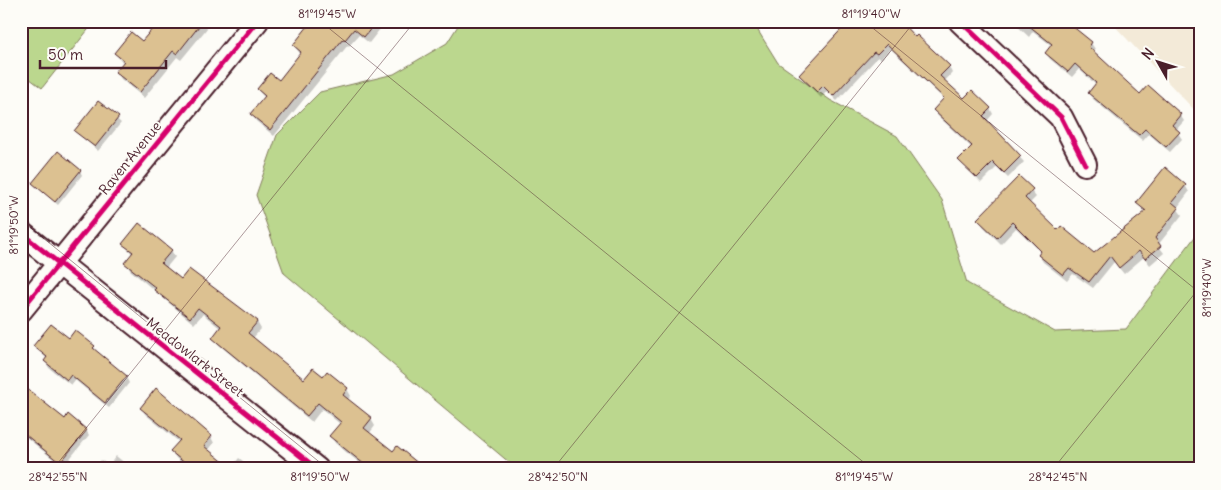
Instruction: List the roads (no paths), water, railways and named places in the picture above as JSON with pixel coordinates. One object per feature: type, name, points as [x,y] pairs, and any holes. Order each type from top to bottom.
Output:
[{"type":"street","name":"Raven Avenue","points":[[21,310],[257,21]]},
{"type":"street","points":[[960,21],[1061,117],[1085,164]]},
{"type":"street","name":"Meadowlark Street","points":[[21,233],[317,469]]}]
